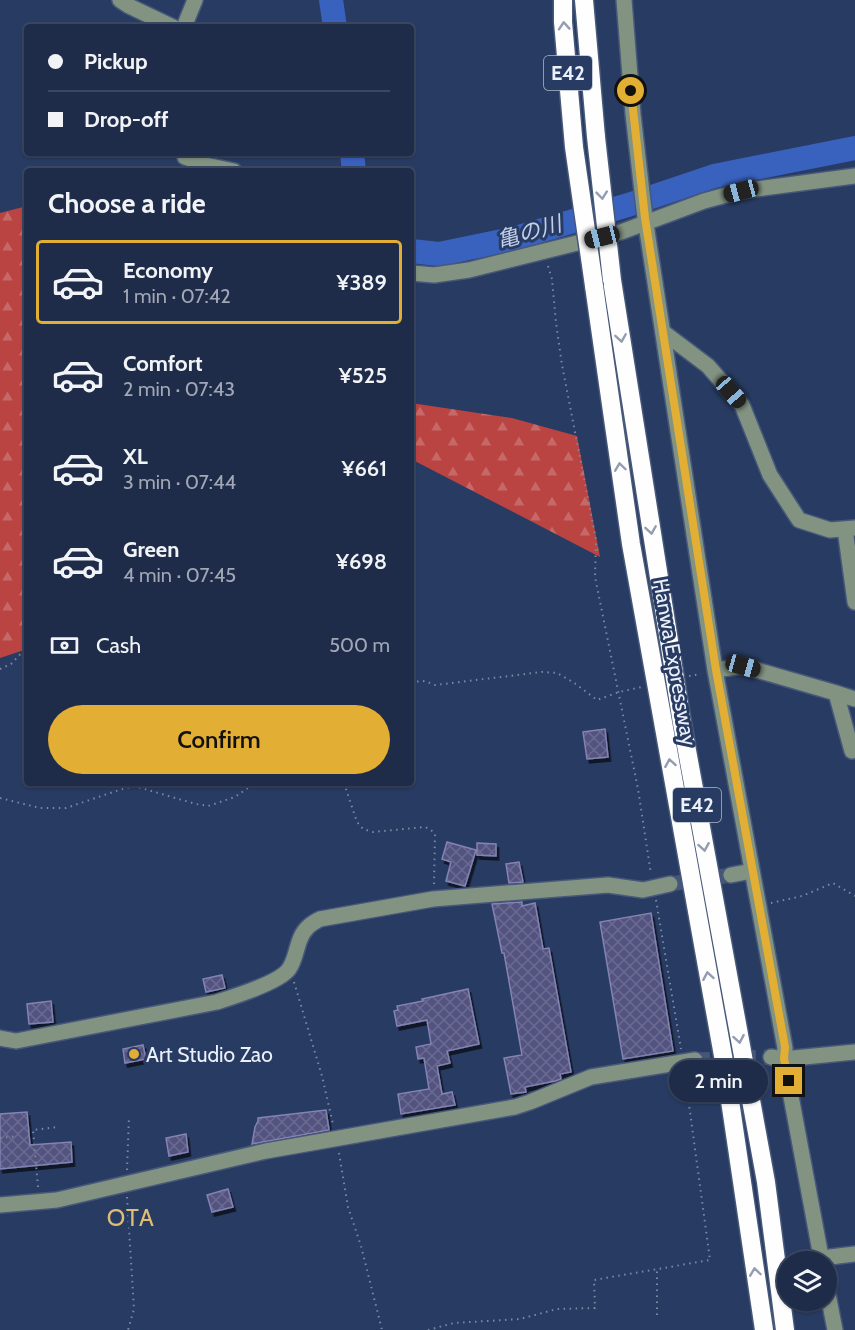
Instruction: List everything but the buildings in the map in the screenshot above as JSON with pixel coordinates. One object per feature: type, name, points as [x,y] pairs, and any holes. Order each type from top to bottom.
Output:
[{"type":"highway","name":"Hanwa Expressway","points":[[562,0],[574,147],[631,544],[725,1067],[764,1330]]},
{"type":"highway","name":"Hanwa Expressway","points":[[584,0],[612,280],[682,723],[766,1182],[785,1330]]},
{"type":"street","points":[[120,0],[167,24]]},
{"type":"street","points":[[185,24],[195,0]]},
{"type":"street","points":[[624,0],[641,186],[663,332],[716,670],[785,1047],[778,1058],[820,1251]]},
{"type":"street","points":[[185,156],[220,168]]},
{"type":"street","points":[[414,273],[434,275],[469,270],[621,232],[646,220],[741,191],[855,176]]},
{"type":"street","points":[[663,332],[708,366],[742,405],[770,475],[799,520],[830,530],[850,528],[855,602]]},
{"type":"street","points":[[716,670],[743,666],[855,699]]},
{"type":"street","points":[[836,693],[852,751],[855,750]]},
{"type":"street","points":[[731,875],[752,871]]},
{"type":"street","points":[[0,1038],[16,1041],[235,997],[284,976],[290,968],[301,936],[309,926],[320,919],[434,899],[608,885],[643,890],[670,884]]},
{"type":"street","points":[[778,1058],[855,1052]]},
{"type":"street","points":[[0,1205],[57,1200],[266,1151],[515,1107],[591,1077],[695,1060]]},
{"type":"street","points":[[837,1257],[855,1254]]},
{"type":"street","points":[[831,1311],[835,1330]]},
{"type":"path","points":[[0,669],[11,664],[24,650]]},
{"type":"path","points":[[683,678],[716,670]]},
{"type":"path","points":[[414,682],[425,681],[435,685],[542,672],[557,673],[597,700],[618,692],[651,685]]},
{"type":"path","points":[[0,798],[40,808],[66,808],[134,786],[208,806],[235,797],[251,786]]},
{"type":"path","points":[[345,786],[357,822],[363,829],[372,832],[425,827],[435,834],[434,899]]},
{"type":"path","points":[[760,905],[802,896],[833,884],[855,896]]},
{"type":"path","points":[[290,968],[322,1076],[348,1207],[361,1246],[382,1330]]},
{"type":"path","points":[[128,1330],[134,1309],[127,1184],[129,1116]]},
{"type":"path","points":[[39,1201],[33,1130],[57,1127]]},
{"type":"path","points":[[0,1138],[18,1136]]},
{"type":"path","points":[[657,1269],[657,1315]]},
{"type":"green space","points":[[24,207],[24,650],[0,658],[0,213]]},
{"type":"green space","points":[[414,403],[512,418],[577,436],[600,557],[414,461]]},
{"type":"waterway","name":"亀の川","points":[[331,0],[335,24]]},
{"type":"waterway","name":"亀の川","points":[[414,251],[439,254],[512,239],[628,205],[714,176],[855,148]]},
{"type":"waterway","name":"亀の川","points":[[352,156],[354,168]]},
{"type":"tunnel","points":[[670,884],[731,875]]},
{"type":"tunnel","points":[[695,1060],[771,1057]]},
{"type":"place","name":"Art Studio Zao","points":[[134,1054]]},
{"type":"district","name":"OTA","points":[[131,1217]]},
{"type":"route","points":[[631,91],[645,218],[716,670],[760,905],[789,1081]]}]
